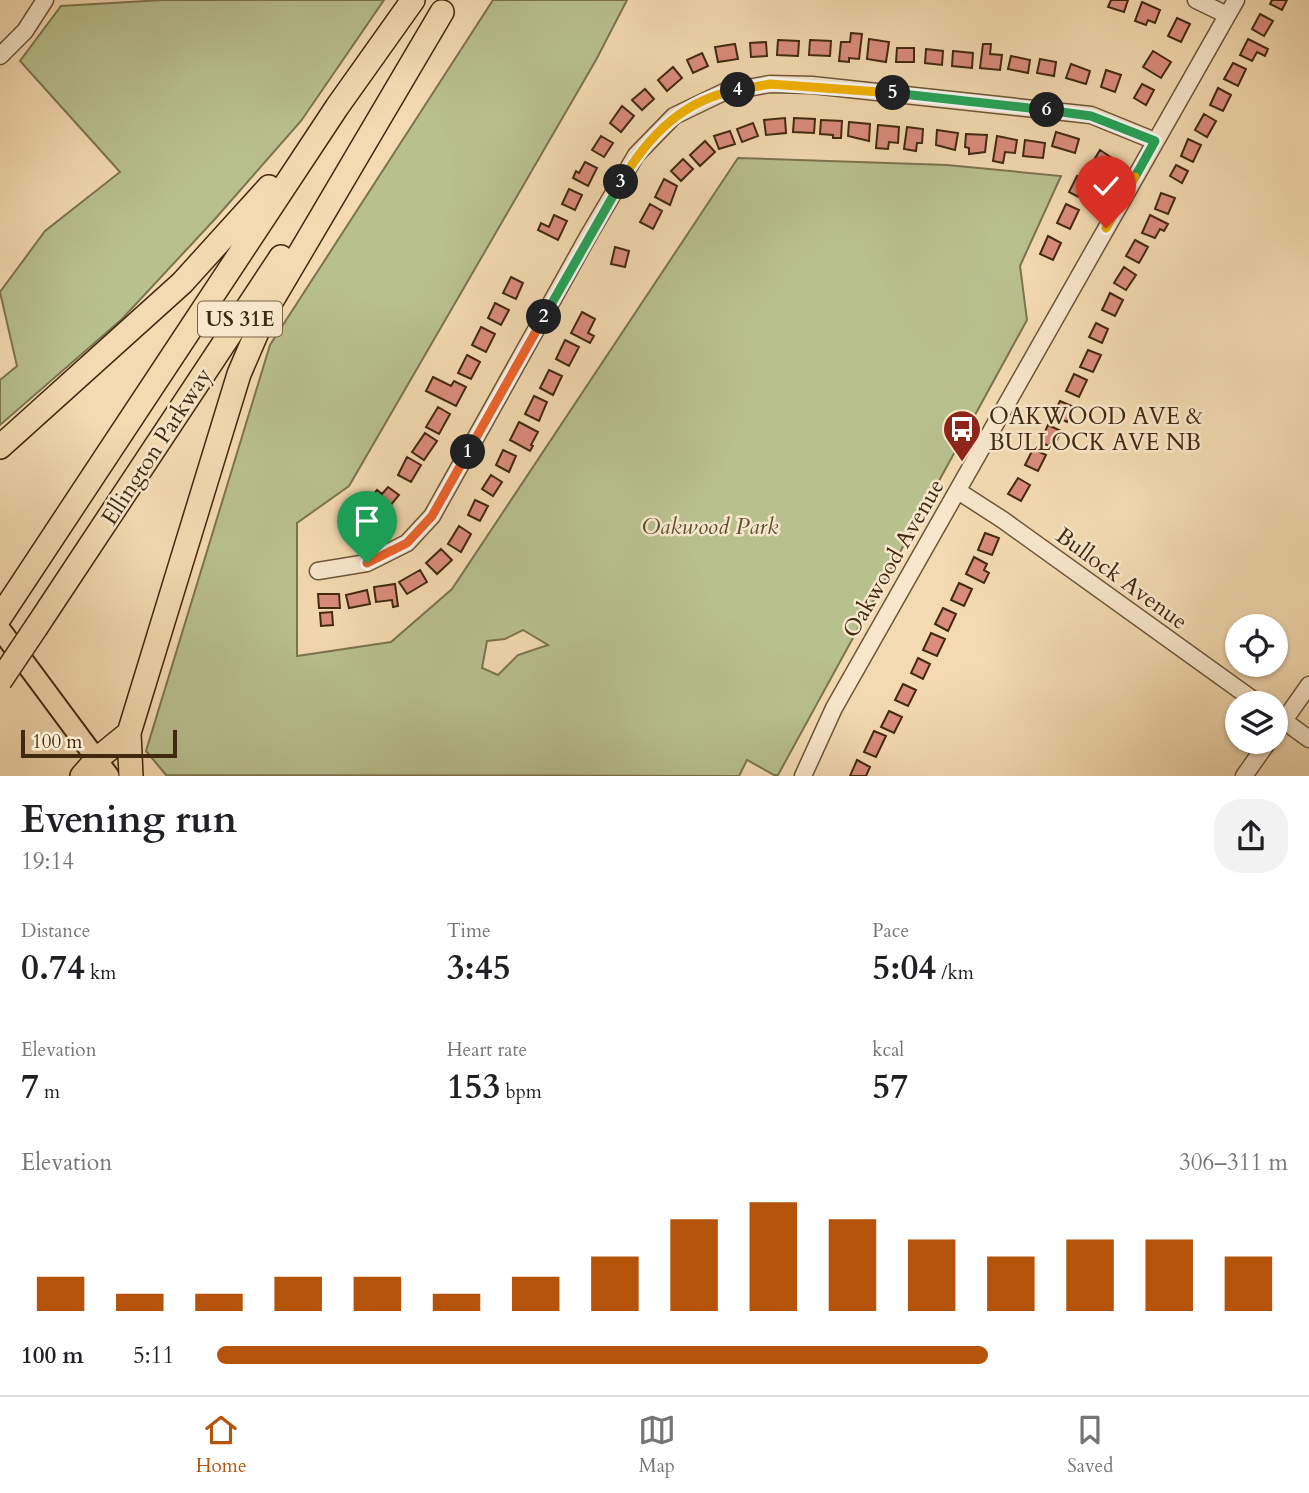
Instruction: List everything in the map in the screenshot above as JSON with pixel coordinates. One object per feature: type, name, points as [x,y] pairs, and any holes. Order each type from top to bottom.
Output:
[{"type":"highway","name":"Ellington Parkway","points":[[0,617],[337,107],[413,0]]},
{"type":"highway","name":"Ellington Parkway","points":[[0,681],[447,6]]},
{"type":"highway","points":[[131,775],[129,733],[239,374],[267,309],[447,6]]},
{"type":"highway","points":[[0,447],[182,283],[250,210],[337,107]]},
{"type":"highway","points":[[96,770],[129,733]]},
{"type":"main road","points":[[0,629],[96,770]]},
{"type":"street","points":[[0,56],[25,31],[45,0]]},
{"type":"street","points":[[1196,0],[1227,15]]},
{"type":"street","name":"Oakwood Avenue","points":[[803,775],[834,708],[1236,0]]},
{"type":"street","points":[[318,570],[367,563],[407,543],[432,516],[636,156],[674,116],[724,92],[770,84],[812,85],[1091,116],[1155,141]]},
{"type":"street","name":"Bullock Avenue","points":[[958,491],[1003,520],[1241,691]]},
{"type":"street","points":[[1288,711],[1309,685]]},
{"type":"street","points":[[1288,728],[1309,739]]},
{"type":"street","points":[[1244,775],[1259,754]]},
{"type":"green space","points":[[163,0],[384,0],[301,121],[215,219],[122,319],[0,425],[0,380],[17,366],[0,292],[45,231],[120,172],[20,61],[61,6]]},
{"type":"green space","name":"Oakwood Park","points":[[493,0],[627,0],[596,60],[349,486],[297,523],[297,656],[391,642],[452,589],[738,158],[947,165],[1061,176],[1020,266],[1027,320],[778,775],[747,760],[739,776],[166,775],[146,751],[270,345]],"holes":[[[523,630],[548,645],[518,655],[498,675],[482,668],[487,641],[505,639]]]},
{"type":"building","points":[[1111,0],[1128,0],[1124,12],[1108,7]]},
{"type":"building","points":[[1272,0],[1287,0],[1282,10],[1270,4]]},
{"type":"building","points":[[1142,2],[1160,10],[1155,23],[1148,20],[1146,25],[1135,21]]},
{"type":"building","points":[[1260,14],[1273,21],[1264,36],[1252,29]]},
{"type":"building","points":[[1177,18],[1190,24],[1181,42],[1168,36]]},
{"type":"building","points":[[851,33],[862,34],[859,59],[839,61],[841,42],[850,42]]},
{"type":"building","points":[[869,39],[889,42],[886,62],[867,59]]},
{"type":"building","points":[[1248,39],[1268,49],[1265,56],[1257,52],[1252,61],[1240,55]]},
{"type":"building","points":[[778,40],[799,41],[798,56],[777,55]]},
{"type":"building","points":[[810,40],[831,41],[830,56],[809,55]]},
{"type":"building","points":[[766,42],[767,56],[751,57],[750,43]]},
{"type":"building","points":[[735,44],[738,59],[718,62],[715,47]]},
{"type":"building","points":[[983,44],[991,44],[990,54],[1002,55],[1000,70],[980,68]]},
{"type":"building","points":[[897,48],[914,48],[914,62],[896,62]]},
{"type":"building","points":[[926,49],[943,51],[942,65],[925,63]]},
{"type":"building","points":[[953,51],[973,53],[972,68],[952,66]]},
{"type":"building","points":[[1153,51],[1171,62],[1161,78],[1143,67]]},
{"type":"building","points":[[702,53],[708,66],[693,73],[687,60]]},
{"type":"building","points":[[1011,56],[1030,60],[1028,73],[1008,69]]},
{"type":"building","points":[[1040,59],[1056,62],[1054,76],[1037,73]]},
{"type":"building","points":[[1233,63],[1246,69],[1238,86],[1224,79]]},
{"type":"building","points":[[1071,64],[1090,71],[1086,84],[1066,78]]},
{"type":"building","points":[[673,67],[682,78],[667,91],[658,80]]},
{"type":"building","points":[[1106,70],[1121,75],[1115,92],[1101,87]]},
{"type":"building","points":[[1142,84],[1154,90],[1146,105],[1134,98]]},
{"type":"building","points":[[1218,88],[1231,95],[1223,111],[1210,105]]},
{"type":"building","points":[[645,89],[654,99],[642,110],[632,100]]},
{"type":"building","points":[[622,106],[634,116],[621,132],[610,123]]},
{"type":"building","points":[[1204,114],[1216,121],[1207,137],[1195,130]]},
{"type":"building","points":[[785,118],[786,133],[766,135],[764,120]]},
{"type":"building","points":[[794,118],[815,119],[814,133],[793,132]]},
{"type":"building","points":[[821,120],[842,121],[841,138],[820,134]]},
{"type":"building","points":[[849,122],[870,124],[869,141],[848,136]]},
{"type":"building","points":[[753,123],[758,136],[742,142],[737,129]]},
{"type":"building","points":[[878,125],[899,127],[898,143],[889,142],[888,149],[876,148]]},
{"type":"building","points":[[907,127],[923,129],[922,143],[917,143],[916,151],[904,149]]},
{"type":"building","points":[[937,130],[958,133],[955,150],[936,145]]},
{"type":"building","points":[[730,131],[735,144],[719,149],[714,136]]},
{"type":"building","points":[[1056,132],[1079,139],[1075,153],[1052,146]]},
{"type":"building","points":[[966,134],[987,135],[985,152],[969,154],[969,148],[965,147]]},
{"type":"building","points":[[601,136],[613,143],[604,157],[592,150]]},
{"type":"building","points":[[997,136],[1017,140],[1015,153],[1005,152],[1003,163],[993,161]]},
{"type":"building","points":[[1188,139],[1201,145],[1193,162],[1181,156]]},
{"type":"building","points":[[1025,140],[1045,143],[1043,158],[1023,156]]},
{"type":"building","points":[[705,141],[715,152],[700,166],[690,155]]},
{"type":"building","points":[[1100,150],[1112,158],[1103,172],[1091,165]]},
{"type":"building","points":[[683,159],[693,169],[681,181],[671,171]]},
{"type":"building","points":[[585,162],[597,168],[588,186],[573,178]]},
{"type":"building","points":[[1176,165],[1188,171],[1182,183],[1170,176]]},
{"type":"building","points":[[1077,176],[1094,185],[1086,201],[1069,192]]},
{"type":"building","points":[[664,179],[677,186],[670,205],[655,197]]},
{"type":"building","points":[[569,189],[582,195],[575,210],[562,204]]},
{"type":"building","points":[[1161,193],[1175,198],[1168,214],[1155,209]]},
{"type":"building","points":[[650,204],[662,211],[653,229],[640,222]]},
{"type":"building","points":[[1066,204],[1079,210],[1070,229],[1057,223]]},
{"type":"building","points":[[554,215],[567,221],[558,240],[538,230],[541,223],[549,227]]},
{"type":"building","points":[[1150,215],[1168,224],[1164,231],[1160,229],[1155,238],[1142,233]]},
{"type":"building","points":[[1048,236],[1061,243],[1053,260],[1040,254]]},
{"type":"building","points":[[1135,240],[1148,247],[1139,263],[1126,256]]},
{"type":"building","points":[[615,247],[629,251],[625,267],[611,264]]},
{"type":"building","points":[[1124,267],[1136,275],[1126,290],[1114,283]]},
{"type":"building","points":[[511,277],[523,283],[516,299],[503,293]]},
{"type":"building","points":[[1110,293],[1123,300],[1115,316],[1102,310]]},
{"type":"building","points":[[495,303],[509,310],[501,325],[488,318]]},
{"type":"building","points":[[582,312],[595,319],[588,333],[594,336],[590,343],[571,333]]},
{"type":"building","points":[[1096,323],[1108,329],[1102,343],[1089,337]]},
{"type":"building","points":[[481,327],[495,334],[486,352],[472,345]]},
{"type":"building","points":[[565,340],[579,347],[569,366],[556,359]]},
{"type":"building","points":[[1088,350],[1101,355],[1093,372],[1080,367]]},
{"type":"building","points":[[467,355],[480,362],[471,379],[458,373]]},
{"type":"building","points":[[549,370],[562,376],[553,395],[540,388]]},
{"type":"building","points":[[1074,374],[1087,380],[1079,397],[1066,391]]},
{"type":"building","points":[[433,377],[451,386],[454,381],[466,387],[456,406],[426,391]]},
{"type":"building","points":[[534,396],[547,402],[539,421],[525,414]]},
{"type":"building","points":[[1060,401],[1074,407],[1067,422],[1053,415]]},
{"type":"building","points":[[438,407],[450,414],[439,434],[426,427]]},
{"type":"building","points":[[519,422],[538,432],[530,451],[510,440]]},
{"type":"building","points":[[1048,425],[1061,431],[1053,448],[1040,442]]},
{"type":"building","points":[[425,433],[437,441],[424,460],[412,452]]},
{"type":"building","points":[[1033,449],[1046,455],[1038,471],[1025,465]]},
{"type":"building","points":[[503,450],[516,456],[509,472],[496,465]]},
{"type":"building","points":[[407,457],[421,465],[411,482],[398,475]]},
{"type":"building","points":[[491,475],[502,482],[493,496],[482,489]]},
{"type":"building","points":[[1018,478],[1030,485],[1021,501],[1008,494]]},
{"type":"building","points":[[388,487],[399,495],[386,511],[370,499],[377,490],[382,494]]},
{"type":"building","points":[[475,500],[488,506],[480,521],[468,515]]},
{"type":"building","points":[[361,509],[371,523],[354,535],[344,522]]},
{"type":"building","points":[[459,526],[471,534],[461,552],[448,544]]},
{"type":"building","points":[[985,533],[999,538],[992,555],[978,550]]},
{"type":"building","points":[[441,549],[452,560],[437,574],[426,563]]},
{"type":"building","points":[[974,557],[987,564],[984,570],[989,573],[984,583],[966,574]]},
{"type":"building","points":[[420,570],[427,582],[407,594],[399,582]]},
{"type":"building","points":[[959,583],[972,589],[964,606],[951,600]]},
{"type":"building","points":[[395,584],[398,606],[393,607],[392,600],[376,602],[374,587]]},
{"type":"building","points":[[367,590],[370,604],[349,608],[346,595]]},
{"type":"building","points":[[318,594],[339,594],[340,608],[319,608]]},
{"type":"building","points":[[943,608],[956,614],[948,631],[935,624]]},
{"type":"building","points":[[332,612],[333,625],[321,626],[320,613]]},
{"type":"building","points":[[931,633],[945,639],[937,656],[923,650]]},
{"type":"building","points":[[918,658],[930,664],[923,679],[911,673]]},
{"type":"building","points":[[903,684],[916,690],[908,706],[895,700]]},
{"type":"building","points":[[889,711],[902,717],[894,733],[881,727]]},
{"type":"building","points":[[874,731],[886,736],[876,757],[864,752]]},
{"type":"building","points":[[857,760],[870,767],[866,776],[850,776]]},
{"type":"place","name":"OAKWOOD AVE & BULLOCK AVE NB","points":[[962,463]]},
{"type":"route","points":[[367,563],[407,543],[432,516],[636,156],[674,116],[724,92],[770,84],[812,85],[1091,116],[1155,141],[1106,228]]}]
